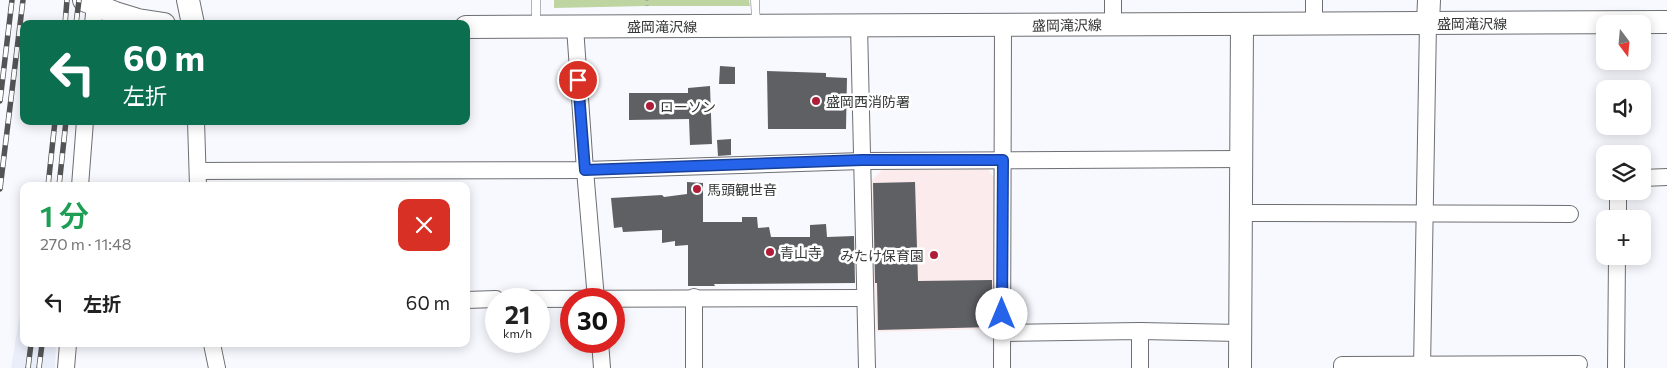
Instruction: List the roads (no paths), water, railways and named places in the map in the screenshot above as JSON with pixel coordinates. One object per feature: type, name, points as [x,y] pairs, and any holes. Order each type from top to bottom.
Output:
[{"type":"main road","points":[[188,0],[192,20]]},
{"type":"main road","points":[[1428,0],[1428,23]]},
{"type":"main road","points":[[91,9],[115,13],[138,20]]},
{"type":"main road","name":"盛岡滝沢線","points":[[470,27],[1667,22]]},
{"type":"main road","points":[[1240,368],[1242,24]]},
{"type":"street","points":[[1113,0],[1113,24]]},
{"type":"street","points":[[1314,0],[1314,24]]},
{"type":"street","points":[[1422,366],[1428,23]]},
{"type":"street","points":[[859,26],[867,368]]},
{"type":"street","points":[[1002,368],[1003,26]]},
{"type":"street","points":[[575,27],[595,288]]},
{"type":"street","points":[[80,182],[85,125]]},
{"type":"street","points":[[196,125],[198,179],[585,170],[862,160],[1241,159]]},
{"type":"street","points":[[1651,178],[1667,177]]},
{"type":"street","points":[[1241,213],[1570,214]]},
{"type":"street","points":[[1616,368],[1617,265]]},
{"type":"street","points":[[625,298],[866,298]]},
{"type":"street","points":[[694,298],[694,368]]},
{"type":"street","points":[[470,300],[485,299]]},
{"type":"street","points":[[1002,333],[1140,330],[1240,333]]},
{"type":"street","points":[[1140,330],[1140,368]]},
{"type":"street","points":[[66,368],[68,347]]},
{"type":"street","points":[[213,347],[217,368]]},
{"type":"street","points":[[601,353],[602,368]]},
{"type":"street","points":[[1342,368],[1342,365],[1579,364]]},
{"type":"lane","points":[[536,0],[536,27]]},
{"type":"lane","points":[[756,0],[756,26]]},
{"type":"railway","points":[[0,101],[12,0]]},
{"type":"railway","points":[[21,20],[23,0]]},
{"type":"railway","points":[[65,20],[67,0]]},
{"type":"railway","points":[[76,20],[79,0]]},
{"type":"railway","points":[[0,189],[20,25]]},
{"type":"railway","points":[[48,182],[55,125]]},
{"type":"railway","points":[[59,182],[66,125]]},
{"type":"railway","points":[[28,368],[31,347]]},
{"type":"railway","points":[[39,368],[42,347]]},
{"type":"place","name":"盛岡西消防署","points":[[816,101]]},
{"type":"place","name":"ローソン","points":[[650,106]]},
{"type":"place","name":"馬頭観世音","points":[[697,189]]},
{"type":"place","name":"青山寺","points":[[770,252]]},
{"type":"place","name":"みたけ保育園","points":[[934,255]]}]
